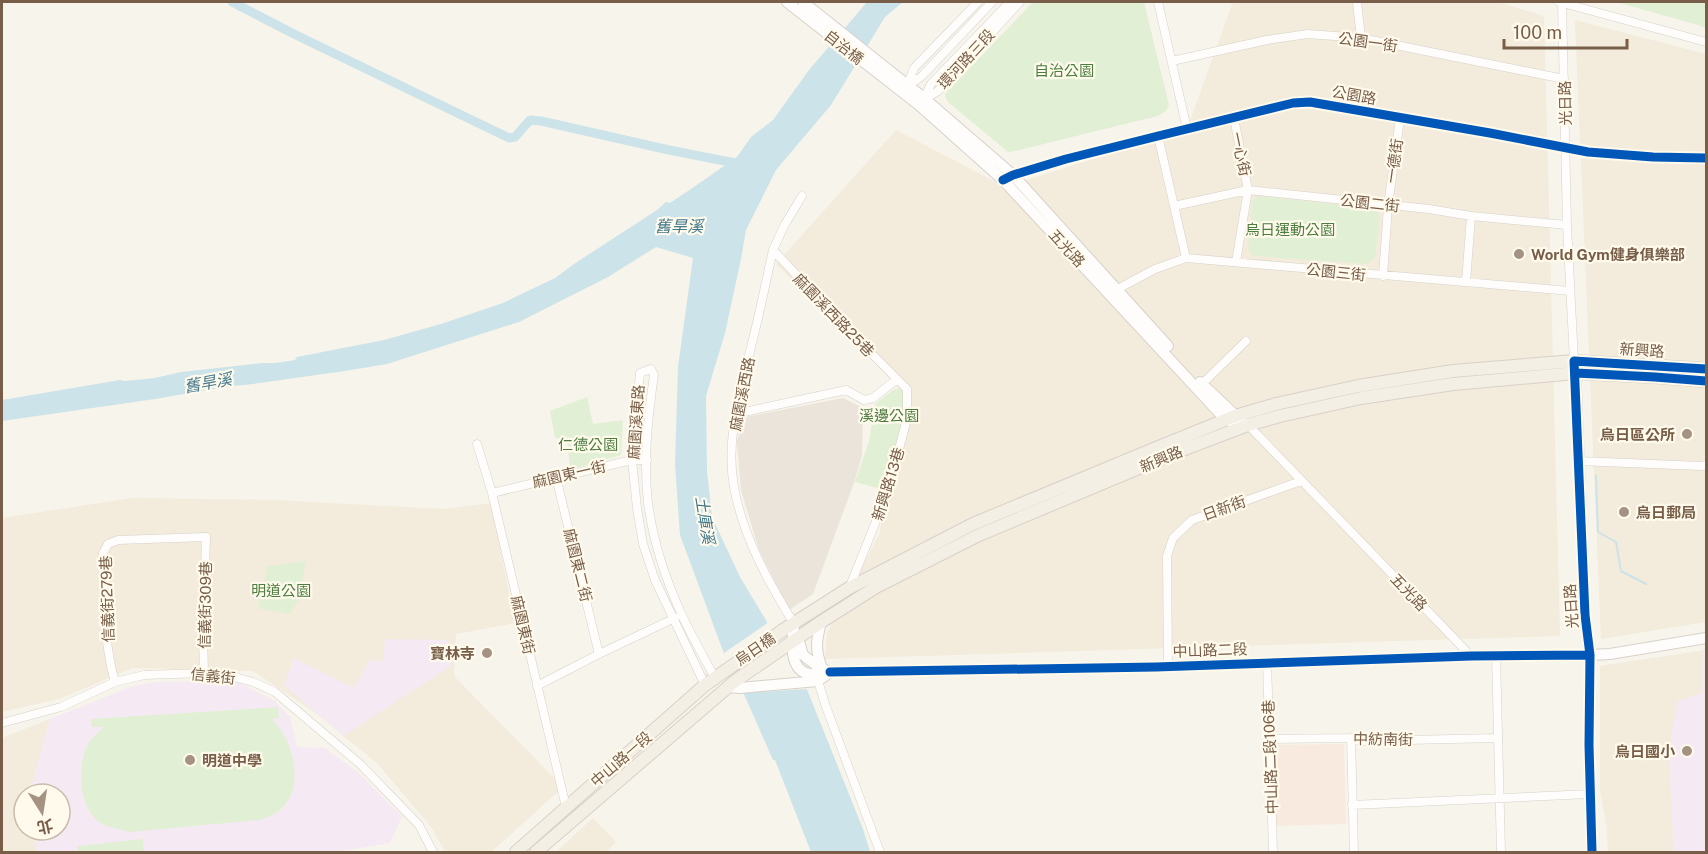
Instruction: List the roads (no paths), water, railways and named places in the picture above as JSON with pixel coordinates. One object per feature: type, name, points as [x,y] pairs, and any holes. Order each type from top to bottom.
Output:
[{"type":"main road","points":[[787,2],[812,16]]},
{"type":"main road","points":[[802,2],[812,16]]},
{"type":"main road","name":"自治橋","points":[[812,16],[881,70]]},
{"type":"main road","name":"五光路","points":[[881,70],[922,102],[1008,178],[1231,418]]},
{"type":"main road","name":"五光路","points":[[1113,291],[1202,384],[1231,418]]},
{"type":"main road","name":"新興路","points":[[788,627],[849,588],[973,524],[1231,418],[1276,404],[1358,386],[1452,371],[1575,367],[1707,369]]},
{"type":"main road","name":"新興路","points":[[793,642],[876,587],[979,535],[1248,425],[1309,409],[1401,391],[1575,367],[1707,381]]},
{"type":"main road","name":"光日路","points":[[1575,367],[1585,615],[1590,655],[1592,850]]},
{"type":"main road","points":[[1231,418],[1248,425]]},
{"type":"main road","points":[[734,686],[818,681],[826,670],[817,654],[817,639],[821,622]]},
{"type":"main road","name":"中山路二段","points":[[788,627],[793,642],[794,661],[800,669],[810,674],[826,670],[1168,666],[1471,656],[1590,655],[1610,654],[1707,638]]},
{"type":"main road","name":"烏日橋","points":[[728,668],[788,627]]},
{"type":"main road","name":"烏日橋","points":[[734,686],[793,642]]},
{"type":"main road","name":"中山路一段","points":[[516,852],[710,681],[728,668]]},
{"type":"main road","name":"中山路一段","points":[[536,852],[734,686]]},
{"type":"street","name":"環河路三段","points":[[904,88],[914,68],[978,2]]},
{"type":"street","name":"環河路三段","points":[[904,88],[922,76],[992,2]]},
{"type":"street","name":"環河路三段","points":[[922,102],[931,84],[1010,2]]},
{"type":"street","name":"環河路三段","points":[[922,102],[938,90],[1020,2]]},
{"type":"street","points":[[1158,2],[1187,129]]},
{"type":"street","points":[[1357,2],[1361,38]]},
{"type":"street","points":[[1560,2],[1707,42]]},
{"type":"street","name":"光日路","points":[[1560,2],[1567,225],[1575,367]]},
{"type":"street","name":"公園一街","points":[[1172,62],[1267,40],[1308,34],[1361,38],[1564,79]]},
{"type":"street","name":"公園路","points":[[1008,178],[1158,135],[1310,102],[1588,152],[1653,158],[1707,158]]},
{"type":"street","name":"一心街","points":[[1234,118],[1248,190],[1236,262]]},
{"type":"street","name":"一德街","points":[[1383,276],[1388,206],[1400,118]]},
{"type":"street","points":[[1158,135],[1186,258]]},
{"type":"street","name":"公園二街","points":[[1174,206],[1248,190],[1567,225]]},
{"type":"street","name":"麻園溪西路","points":[[788,627],[747,536],[734,486],[732,456],[735,414],[773,250],[783,226],[802,196]]},
{"type":"street","points":[[1466,282],[1471,216]]},
{"type":"street","name":"麻園溪西路25巷","points":[[773,250],[897,379]]},
{"type":"street","name":"公園三街","points":[[1113,291],[1155,269],[1186,258],[1570,291]]},
{"type":"street","points":[[1202,384],[1246,341]]},
{"type":"street","name":"麻園溪東路","points":[[651,369],[654,375],[648,423],[648,502],[668,580],[710,681],[672,619],[643,544],[632,460],[640,373],[651,369]]},
{"type":"street","points":[[735,414],[846,390],[864,400],[873,399],[897,379]]},
{"type":"street","name":"新興路13巷","points":[[849,588],[888,494],[907,419],[907,389],[897,379]]},
{"type":"street","name":"五光路","points":[[1248,425],[1471,656]]},
{"type":"street","name":"麻園東街","points":[[477,444],[492,492],[566,807]]},
{"type":"street","name":"麻園東一街","points":[[492,492],[632,460],[647,460]]},
{"type":"street","points":[[1578,461],[1707,465]]},
{"type":"street","name":"麻園東二街","points":[[556,477],[599,654]]},
{"type":"street","name":"日新街","points":[[1168,666],[1167,556],[1173,538],[1192,520],[1301,481]]},
{"type":"street","name":"信義街309巷","points":[[204,673],[206,537]]},
{"type":"street","name":"信義街279巷","points":[[115,682],[110,665],[105,615],[103,553],[108,544],[118,540],[206,537]]},
{"type":"street","points":[[537,686],[682,615]]},
{"type":"street","points":[[1496,657],[1501,852]]},
{"type":"street","name":"中山路二段106巷","points":[[1267,662],[1273,852]]},
{"type":"street","name":"信義街","points":[[2,723],[61,707],[115,682],[144,675],[204,673],[231,676],[253,682],[275,693],[360,764],[419,825],[433,852]]},
{"type":"street","points":[[818,681],[880,852]]},
{"type":"street","points":[[1351,738],[1354,852]]},
{"type":"street","name":"中紡南街","points":[[1269,739],[1351,738],[1362,741],[1497,738]]},
{"type":"street","points":[[1352,805],[1590,794]]},
{"type":"water","points":[[867,2],[903,2],[885,17],[831,105],[776,170],[746,230],[725,333],[706,396],[707,471],[712,517],[740,577],[806,687],[870,852],[811,852],[775,760],[773,760],[723,651],[680,535],[675,464],[678,367],[693,258],[656,247],[608,277],[519,322],[387,364],[2,421],[2,400],[120,380],[155,378],[181,372],[295,360],[297,357],[384,340],[441,324],[503,303],[555,278],[666,202],[670,203],[737,157],[751,137],[773,120],[809,70]]},
{"type":"waterway","points":[[232,2],[509,138],[515,137],[530,120],[541,121],[740,164]]},
{"type":"waterway","points":[[1596,476],[1598,532],[1616,542],[1621,571],[1646,584]]},
{"type":"place","name":"World Gym健身俱樂部","points":[[1519,254]]},
{"type":"place","name":"烏日區公所","points":[[1687,434]]},
{"type":"place","name":"烏日郵局","points":[[1624,512]]},
{"type":"place","name":"寶林寺","points":[[487,653]]},
{"type":"place","name":"烏日國小","points":[[1687,751]]},
{"type":"place","name":"明道中學","points":[[190,760]]},
{"type":"park label","name":"自治公園","points":[[1064,70]]},
{"type":"park label","name":"烏日運動公園","points":[[1290,229]]},
{"type":"park label","name":"溪邊公園","points":[[889,415]]},
{"type":"park label","name":"仁德公園","points":[[588,444]]},
{"type":"park label","name":"明道公園","points":[[281,590]]},
{"type":"water label","name":"舊旱溪","points":[[679,226]]},
{"type":"water label","name":"舊旱溪","points":[[208,383]]},
{"type":"water label","name":"土庫溪","points":[[705,520]]}]
